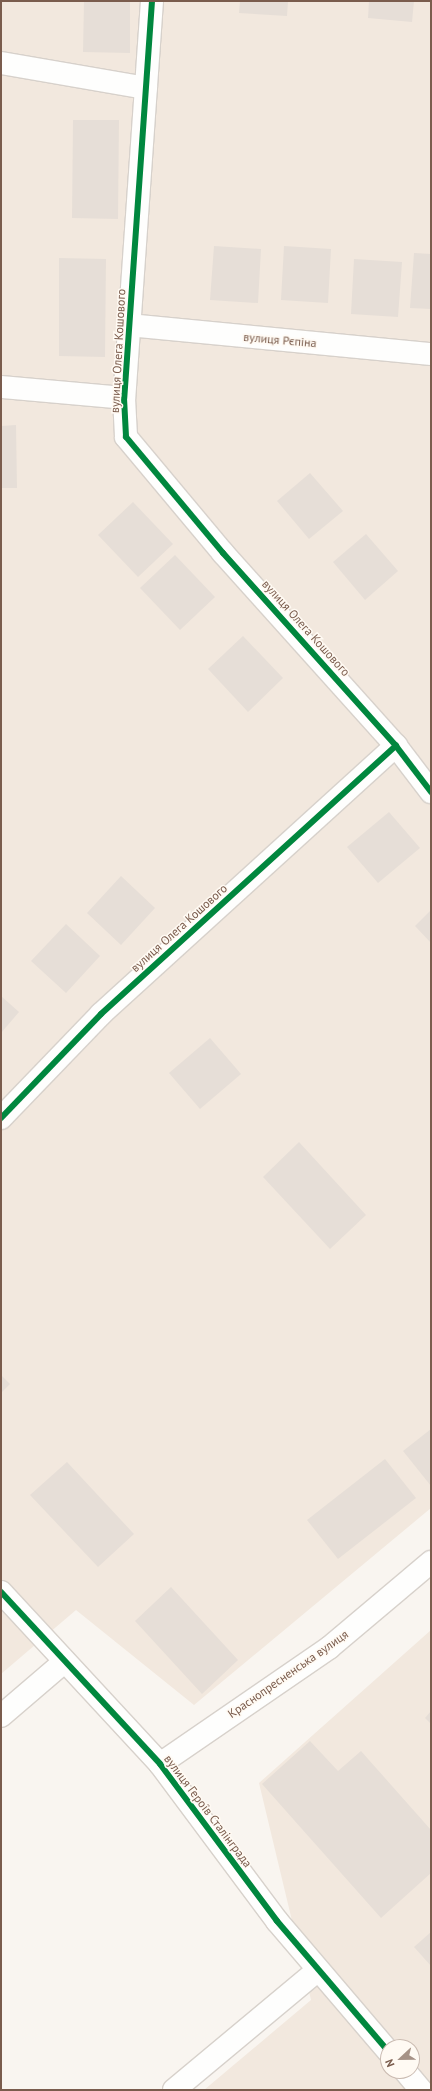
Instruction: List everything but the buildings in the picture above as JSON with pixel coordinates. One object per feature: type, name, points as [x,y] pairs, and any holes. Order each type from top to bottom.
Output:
[{"type":"street","name":"вулиця Олега Кошового","points":[[152,1],[124,398],[126,437],[223,553],[396,746],[431,792]]},
{"type":"street","points":[[1,63],[146,88]]},
{"type":"street","name":"вулиця Рєпіна","points":[[129,325],[431,354]]},
{"type":"street","points":[[1,387],[124,398]]},
{"type":"street","name":"вулиця Олега Кошового","points":[[1,1118],[100,1014],[396,746]]},
{"type":"street","name":"Краснопресненська вулиця","points":[[160,1764],[330,1647],[431,1562]]},
{"type":"street","name":"вулиця Героїв Сталінграда","points":[[1,1592],[64,1662],[160,1764],[277,1921],[380,2042]]},
{"type":"street","points":[[1,1716],[64,1662]]},
{"type":"street","points":[[174,2090],[318,1970]]},
{"type":"street","points":[[412,2079],[421,2090]]},
{"type":"shaded area","points":[[1,1],[431,1],[431,1508],[194,1705],[76,1610],[1,1674]]},
{"type":"shaded area","points":[[431,1630],[431,2090],[204,2090],[311,2000],[259,1783]]},
{"type":"cycle path","points":[[152,1],[124,398],[126,437],[223,553],[396,746],[431,792]]},
{"type":"cycle path","points":[[1,1118],[101,1014],[396,746]]},
{"type":"cycle path","points":[[1,1592],[160,1764],[277,1921],[380,2042]]}]
